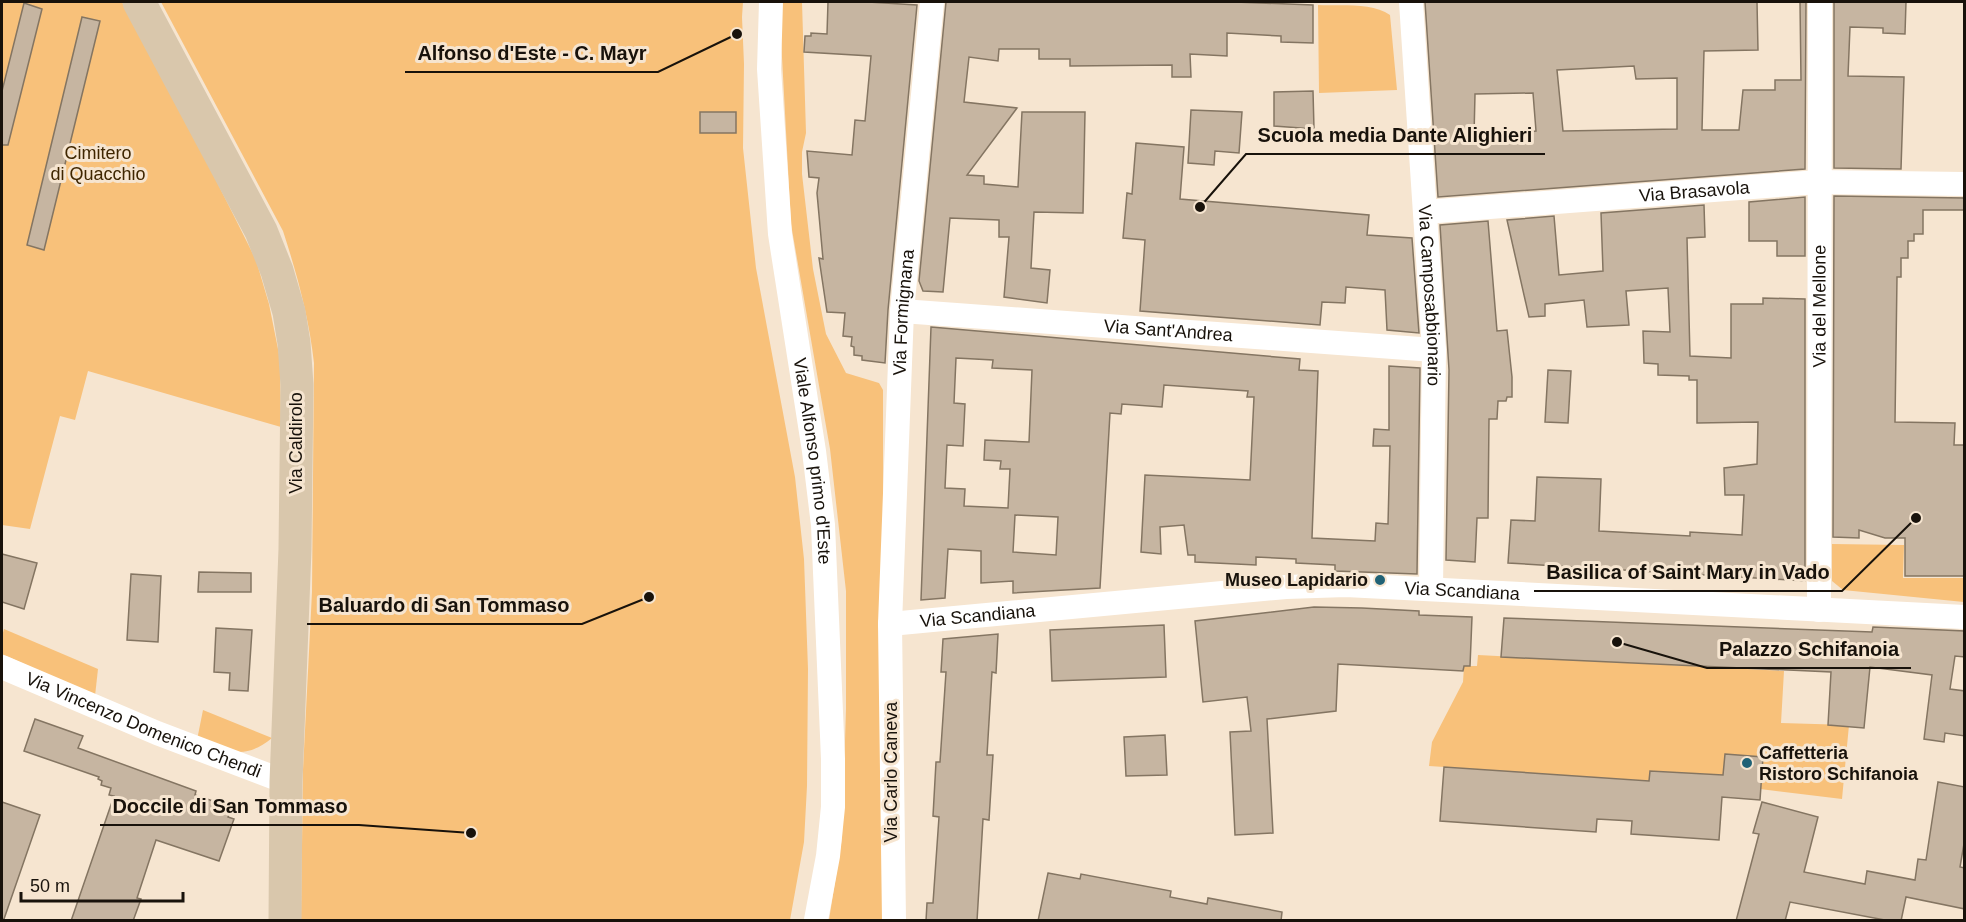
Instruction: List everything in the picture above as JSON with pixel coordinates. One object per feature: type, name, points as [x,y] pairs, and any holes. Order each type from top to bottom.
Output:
[{"type":"main road","name":"Via Caldirolo","points":[[139,2],[261,231],[277,271],[289,312],[294,343],[296,375],[295,549],[286,782],[285,921]]},
{"type":"street","name":"Viale Alfonso primo d'Este","points":[[771,2],[769,69],[780,234],[816,459],[823,536],[833,807],[828,856],[816,921]]},
{"type":"street","name":"Via Formignana","points":[[890,624],[902,311],[932,2]]},
{"type":"street","name":"Via Camposabbionario","points":[[1411,2],[1434,350],[1431,588]]},
{"type":"street","name":"Via del Mellone","points":[[1819,610],[1820,2]]},
{"type":"street","name":"Via Brasavola","points":[[1425,212],[1818,182],[1965,184]]},
{"type":"street","name":"Via Sant'Andrea","points":[[902,311],[1434,350]]},
{"type":"street","name":"Via Scandiana","points":[[890,624],[1286,587],[1369,585],[1965,617]]},
{"type":"street","name":"Via Carlo Caneva","points":[[890,624],[894,921]]},
{"type":"street","name":"Via Vincenzo Domenico Chendi","points":[[2,667],[157,733],[286,782]]},
{"type":"green space","name":"Cimitero di Quacchio","points":[[2,2],[122,2],[191,130],[256,260],[269,304],[280,359],[281,427],[88,371],[75,420],[60,416],[30,529],[2,525]]},
{"type":"green space","points":[[161,2],[743,2],[743,148],[756,268],[795,477],[804,559],[808,669],[807,786],[804,842],[790,920],[301,920],[303,770],[312,592],[314,363],[312,346],[302,296],[283,231]]},
{"type":"green space","points":[[779,2],[802,2],[806,133],[802,152],[802,174],[813,269],[826,334],[846,373],[879,383],[883,390],[883,670],[888,920],[829,920],[842,838],[846,709],[846,591],[830,449],[791,224]]},
{"type":"green space","points":[[1318,5],[1365,6],[1390,15],[1397,90],[1319,93]]},
{"type":"green space","points":[[1832,544],[1904,545],[1903,578],[1964,578],[1964,602],[1843,590],[1832,581]]},
{"type":"green space","points":[[4,629],[98,669],[95,696],[2,654]]},
{"type":"green space","points":[[1478,655],[1784,671],[1781,723],[1849,725],[1842,799],[1736,786],[1650,771],[1649,781],[1429,766],[1432,742],[1463,682],[1464,666],[1477,666]]},
{"type":"green space","points":[[203,710],[272,738],[253,750],[244,752],[227,750],[197,740]]},
{"type":"building","points":[[828,2],[917,5],[885,363],[862,360],[862,356],[854,355],[854,347],[851,346],[852,337],[843,336],[845,313],[827,312],[819,258],[823,259],[817,193],[819,178],[809,177],[807,151],[852,155],[855,120],[865,121],[871,56],[804,52],[805,36],[811,36],[811,33],[827,34]]},
{"type":"building","points":[[946,2],[1235,2],[1313,5],[1313,43],[1281,42],[1281,36],[1227,33],[1227,56],[1190,54],[1191,77],[1172,77],[1172,65],[1070,66],[1070,59],[1039,59],[1039,49],[999,49],[998,61],[969,57],[964,102],[1017,108],[967,175],[984,176],[984,184],[1018,187],[1022,112],[1085,112],[1083,213],[1034,212],[1031,268],[1050,270],[1047,303],[1004,297],[1009,237],[999,237],[999,220],[950,218],[943,292],[923,291],[919,281]]},
{"type":"building","points":[[1425,2],[1757,2],[1758,50],[1704,51],[1702,130],[1739,130],[1743,90],[1775,90],[1775,80],[1801,80],[1800,2],[1806,2],[1805,169],[1438,197]],"holes":[[[1634,66],[1636,79],[1677,78],[1677,129],[1563,131],[1557,70]],[[1533,93],[1536,131],[1474,136],[1475,94]]]},
{"type":"building","points":[[1834,2],[1906,2],[1905,34],[1883,33],[1883,28],[1850,27],[1848,76],[1904,77],[1901,169],[1834,168]]},
{"type":"building","points":[[24,3],[42,9],[8,145],[2,145],[2,91]]},
{"type":"building","points":[[82,17],[100,21],[44,250],[27,245]]},
{"type":"building","points":[[1313,91],[1314,129],[1274,126],[1274,92]]},
{"type":"building","points":[[1191,110],[1242,112],[1239,153],[1215,151],[1214,165],[1188,163]]},
{"type":"building","points":[[700,112],[736,112],[736,133],[700,133]]},
{"type":"building","points":[[1136,143],[1184,147],[1180,199],[1369,215],[1367,235],[1412,238],[1419,333],[1387,330],[1385,290],[1346,287],[1345,303],[1322,302],[1320,325],[1140,311],[1145,240],[1123,238],[1127,193],[1132,194]]},
{"type":"building","points":[[1834,196],[1965,198],[1965,210],[1923,210],[1923,234],[1914,234],[1914,241],[1908,241],[1908,258],[1901,258],[1901,277],[1897,277],[1895,422],[1955,423],[1954,445],[1965,445],[1965,576],[1905,576],[1905,538],[1885,538],[1859,530],[1859,538],[1833,537]]},
{"type":"building","points":[[1805,197],[1805,256],[1777,256],[1777,241],[1749,241],[1749,202]]},
{"type":"building","points":[[1704,205],[1705,237],[1687,238],[1690,356],[1731,358],[1731,304],[1763,304],[1763,298],[1805,299],[1805,581],[1508,563],[1511,520],[1535,521],[1537,477],[1601,479],[1599,531],[1690,536],[1690,532],[1742,535],[1744,495],[1725,495],[1724,468],[1757,464],[1758,422],[1697,423],[1697,380],[1689,380],[1689,376],[1658,375],[1658,364],[1644,363],[1643,331],[1670,332],[1668,288],[1626,291],[1629,325],[1587,327],[1584,300],[1545,304],[1545,316],[1529,317],[1507,220],[1554,216],[1559,275],[1603,271],[1601,213]]},
{"type":"building","points":[[1488,221],[1497,331],[1507,330],[1512,397],[1507,397],[1506,401],[1498,401],[1497,419],[1489,419],[1488,518],[1477,518],[1475,562],[1446,560],[1449,370],[1440,225]]},
{"type":"building","points":[[931,327],[1300,359],[1299,370],[1318,371],[1312,538],[1375,541],[1376,523],[1388,524],[1390,446],[1373,446],[1374,429],[1389,430],[1389,366],[1420,368],[1417,574],[1335,571],[1335,565],[1296,563],[1296,559],[1256,557],[1256,565],[1195,562],[1195,555],[1188,555],[1184,525],[1160,527],[1161,554],[1141,552],[1145,475],[1250,480],[1254,397],[1247,397],[1248,391],[1164,385],[1162,407],[1122,404],[1121,414],[1110,413],[1100,588],[1013,593],[1013,581],[981,583],[981,551],[948,549],[945,598],[921,600]],"holes":[[[956,358],[993,360],[992,368],[1032,370],[1029,442],[985,440],[984,460],[1001,461],[1000,469],[1010,469],[1008,508],[964,506],[965,489],[945,488],[947,445],[963,446],[965,404],[954,403]],[[1015,515],[1058,517],[1056,555],[1013,552]]]},
{"type":"building","points":[[1548,370],[1571,371],[1568,423],[1545,422]]},
{"type":"building","points":[[2,554],[37,563],[24,609],[2,602]]},
{"type":"building","points":[[199,572],[251,573],[251,592],[198,592]]},
{"type":"building","points":[[131,574],[161,576],[158,642],[127,640]]},
{"type":"building","points":[[1314,607],[1419,611],[1419,615],[1472,617],[1470,666],[1464,666],[1463,671],[1338,664],[1336,711],[1267,719],[1273,833],[1235,835],[1230,732],[1251,731],[1247,697],[1203,702],[1195,621]]},
{"type":"building","points":[[1504,618],[1872,632],[1873,627],[1965,631],[1965,657],[1955,656],[1950,689],[1965,691],[1965,736],[1945,733],[1944,742],[1924,739],[1932,675],[1870,667],[1864,728],[1828,725],[1831,672],[1501,657]]},
{"type":"building","points":[[1164,625],[1166,677],[1052,681],[1050,630]]},
{"type":"building","points":[[216,628],[252,630],[248,691],[229,690],[230,673],[214,672]]},
{"type":"building","points":[[998,634],[996,673],[992,672],[987,755],[993,755],[989,820],[983,819],[977,921],[926,921],[927,903],[933,903],[939,817],[933,816],[936,762],[940,762],[946,672],[941,672],[943,639]]},
{"type":"building","points":[[35,719],[83,736],[78,748],[196,791],[195,795],[231,807],[228,817],[234,819],[219,861],[156,840],[137,898],[141,899],[133,921],[71,921],[114,796],[109,795],[111,788],[101,785],[102,781],[98,779],[99,777],[24,751]]},
{"type":"building","points":[[1165,735],[1167,775],[1126,776],[1124,737]]},
{"type":"building","points":[[1725,754],[1763,757],[1760,800],[1722,797],[1719,840],[1631,834],[1632,821],[1597,819],[1596,832],[1440,821],[1444,767],[1649,781],[1650,771],[1723,775]]},
{"type":"building","points":[[1938,782],[1965,787],[1965,838],[1960,867],[1965,868],[1965,909],[1906,897],[1901,921],[1890,921],[1790,902],[1785,921],[1736,921],[1759,834],[1753,833],[1762,802],[1818,817],[1804,872],[1865,884],[1867,871],[1915,880],[1918,859],[1926,860]]},
{"type":"building","points":[[2,802],[40,815],[4,919],[2,919]]},
{"type":"building","points":[[1048,873],[1080,879],[1081,874],[1171,891],[1170,897],[1207,904],[1208,898],[1282,912],[1281,921],[1038,921]]},
{"type":"place","name":"Alfonso d'Este - C. Mayr","points":[[737,34]]},
{"type":"place","name":"Scuola media Dante Alighieri","points":[[1200,207]]},
{"type":"place","name":"Basilica of Saint Mary in Vado","points":[[1916,518]]},
{"type":"place","name":"Museo Lapidario","points":[[1380,580]]},
{"type":"place","name":"Baluardo di San Tommaso","points":[[649,597]]},
{"type":"place","name":"Palazzo Schifanoia","points":[[1617,642]]},
{"type":"place","name":"Caffetteria Ristoro Schifanoia","points":[[1747,763]]},
{"type":"place","name":"Doccile di San Tommaso","points":[[471,833]]}]
